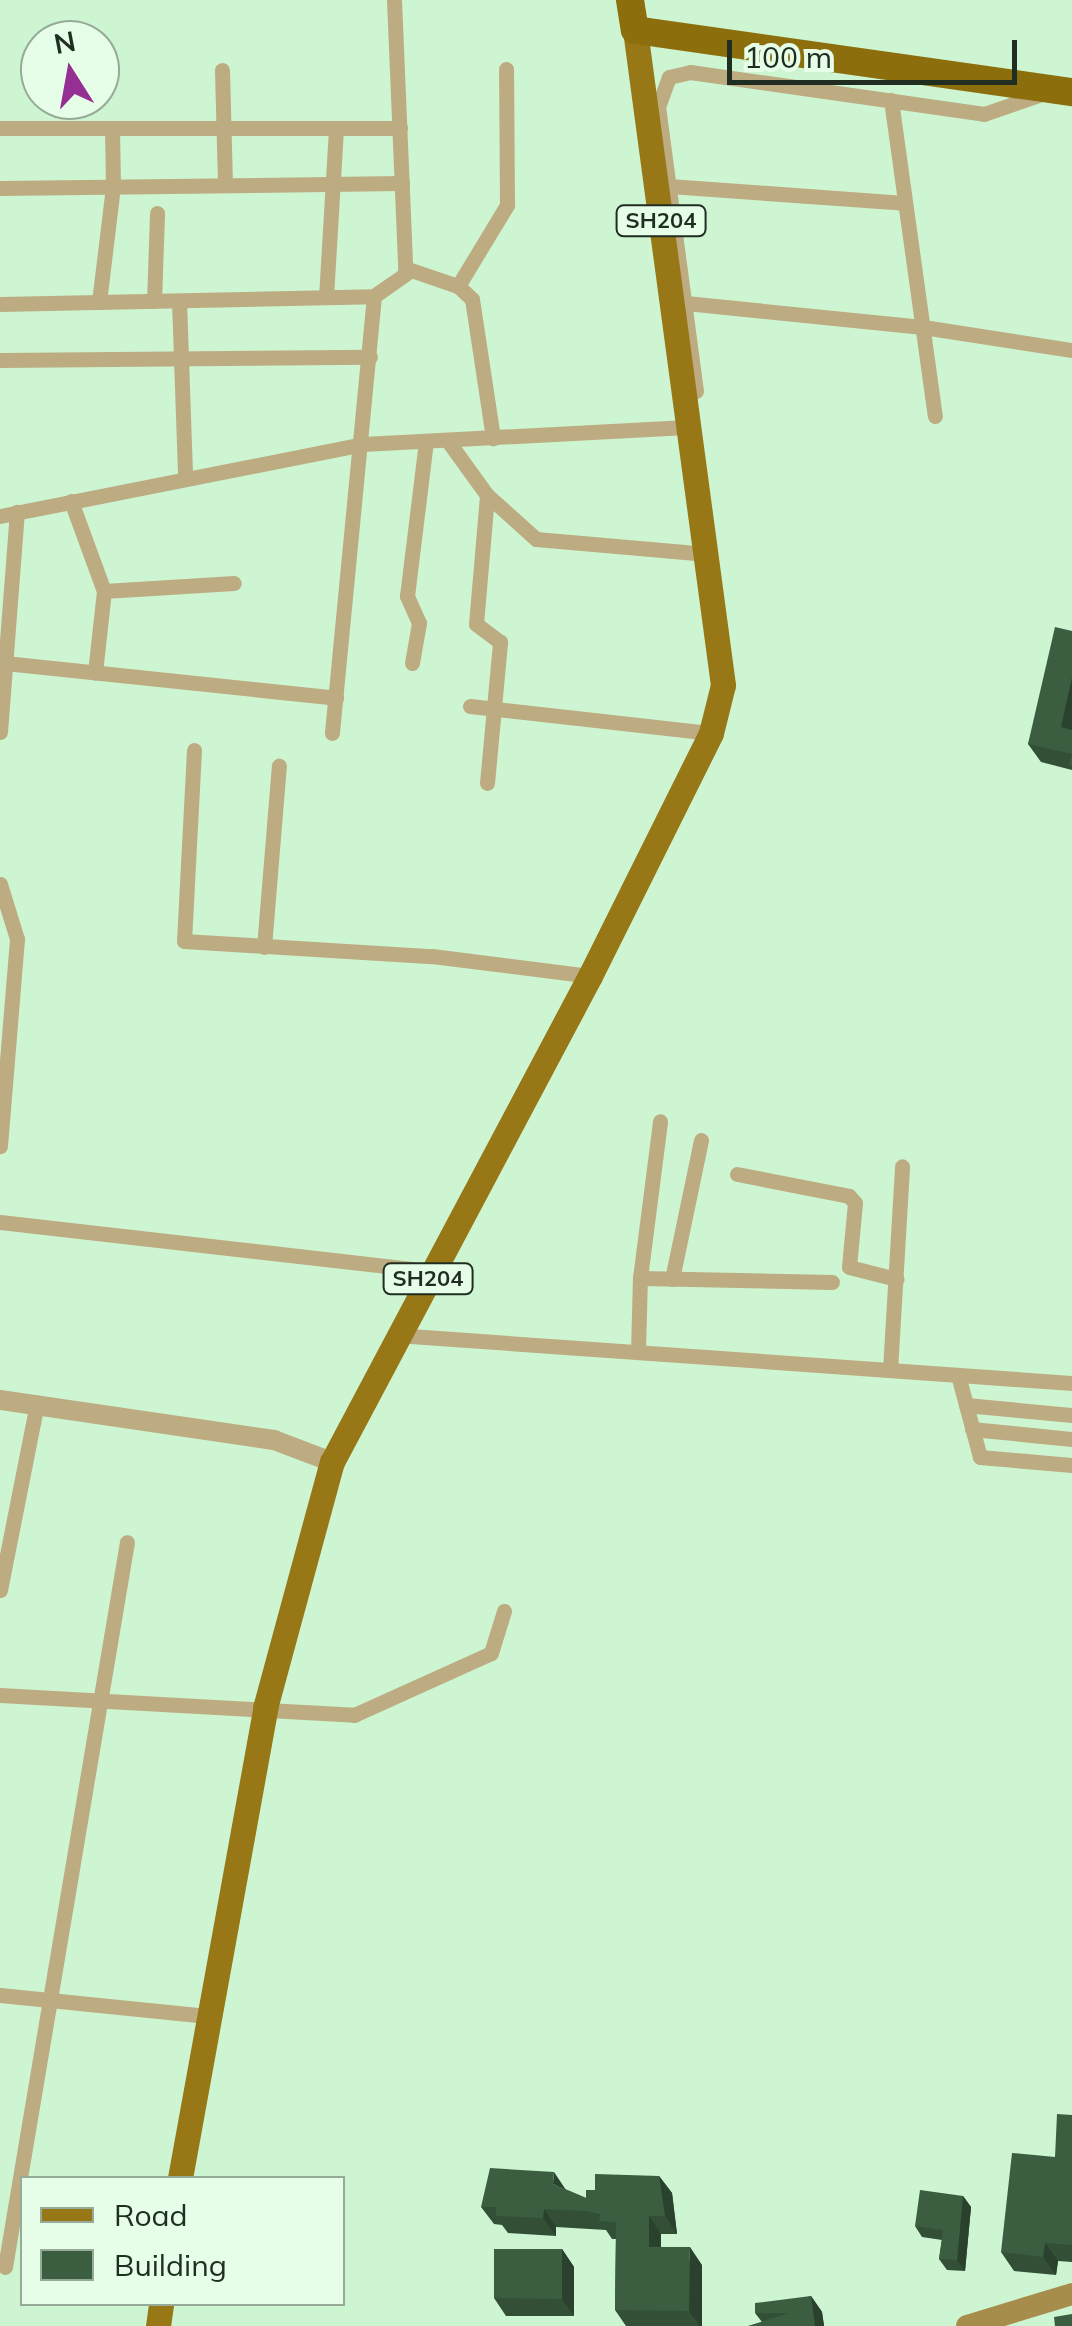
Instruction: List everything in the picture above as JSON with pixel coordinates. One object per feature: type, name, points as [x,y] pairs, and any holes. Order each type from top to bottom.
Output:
[{"type":"highway","points":[[630,0],[634,30],[1064,93]]},
{"type":"main road","name":"SH204","points":[[180,2176],[206,2016],[265,1708],[332,1462],[396,1335],[590,976],[711,733],[723,685],[634,30]]},
{"type":"main road","points":[[967,2326],[1072,2294]]},
{"type":"street","points":[[394,0],[407,273]]},
{"type":"street","points":[[458,286],[507,205],[506,69]]},
{"type":"street","points":[[222,70],[225,184]]},
{"type":"street","points":[[0,516],[364,444],[493,438],[689,421],[699,417],[658,94],[679,73],[994,114],[1064,93]]},
{"type":"street","points":[[891,100],[935,416]]},
{"type":"street","points":[[0,128],[400,128]]},
{"type":"street","points":[[99,302],[113,186],[112,128]]},
{"type":"street","points":[[326,298],[336,128]]},
{"type":"street","points":[[0,188],[402,182]]},
{"type":"street","points":[[670,186],[904,203]]},
{"type":"street","points":[[154,301],[156,213]]},
{"type":"street","points":[[0,304],[374,296],[407,273],[458,286],[472,300],[493,438]]},
{"type":"street","points":[[332,733],[364,444],[374,296]]},
{"type":"street","points":[[179,300],[185,477]]},
{"type":"street","points":[[686,303],[922,326],[1072,350]]},
{"type":"street","points":[[0,360],[370,357]]},
{"type":"street","points":[[448,441],[488,495],[523,530],[547,542],[707,554]]},
{"type":"street","points":[[412,662],[419,623],[408,596],[426,442]]},
{"type":"street","points":[[487,783],[500,642],[476,624],[488,495]]},
{"type":"street","points":[[72,501],[104,591],[95,672]]},
{"type":"street","points":[[0,732],[17,512]]},
{"type":"street","points":[[104,591],[234,583]]},
{"type":"street","points":[[5,663],[336,698]]},
{"type":"street","points":[[470,706],[711,733]]},
{"type":"street","points":[[194,750],[181,937],[195,944],[432,956],[590,976]]},
{"type":"street","points":[[264,947],[279,766]]},
{"type":"street","points":[[0,884],[17,939],[0,1146]]},
{"type":"street","points":[[638,1352],[640,1278],[660,1121]]},
{"type":"street","points":[[672,1279],[702,1140]]},
{"type":"street","points":[[890,1370],[902,1166]]},
{"type":"street","points":[[737,1174],[850,1196],[855,1203],[848,1267],[896,1279]]},
{"type":"street","points":[[0,1222],[433,1271]]},
{"type":"street","points":[[640,1278],[832,1282]]},
{"type":"street","points":[[396,1335],[1072,1383]]},
{"type":"street","points":[[958,1375],[972,1429],[985,1460],[1072,1466]]},
{"type":"street","points":[[0,1400],[274,1440],[332,1462]]},
{"type":"street","points":[[0,1590],[37,1403]]},
{"type":"street","points":[[966,1405],[1072,1416]]},
{"type":"street","points":[[972,1429],[1072,1438]]},
{"type":"street","points":[[3,2266],[52,2000],[127,1542]]},
{"type":"street","points":[[0,1694],[365,1713],[491,1653],[504,1611]]},
{"type":"street","points":[[0,1994],[206,2016]]},
{"type":"building","points":[[1055,627],[1072,631],[1072,677],[1061,727],[1072,730],[1072,754],[1028,744]]},
{"type":"building","points":[[1057,2114],[1072,2115],[1072,2245],[1045,2243],[1043,2257],[1001,2252],[1012,2153],[1055,2157]]},
{"type":"building","points":[[490,2168],[554,2172],[553,2184],[586,2198],[586,2190],[595,2190],[595,2174],[659,2176],[665,2216],[649,2216],[649,2247],[690,2247],[689,2311],[615,2310],[616,2222],[599,2221],[600,2214],[586,2211],[544,2209],[543,2218],[496,2216],[496,2207],[481,2207]]},
{"type":"building","points":[[920,2190],[963,2196],[957,2260],[939,2259],[943,2230],[915,2226]]},
{"type":"building","points":[[494,2249],[562,2249],[562,2299],[494,2298]]},
{"type":"building","points":[[811,2296],[815,2326],[748,2326],[789,2313],[755,2313],[755,2303]]},
{"type":"building","points":[[1072,2314],[1072,2326],[1055,2326],[1054,2317]]}]
